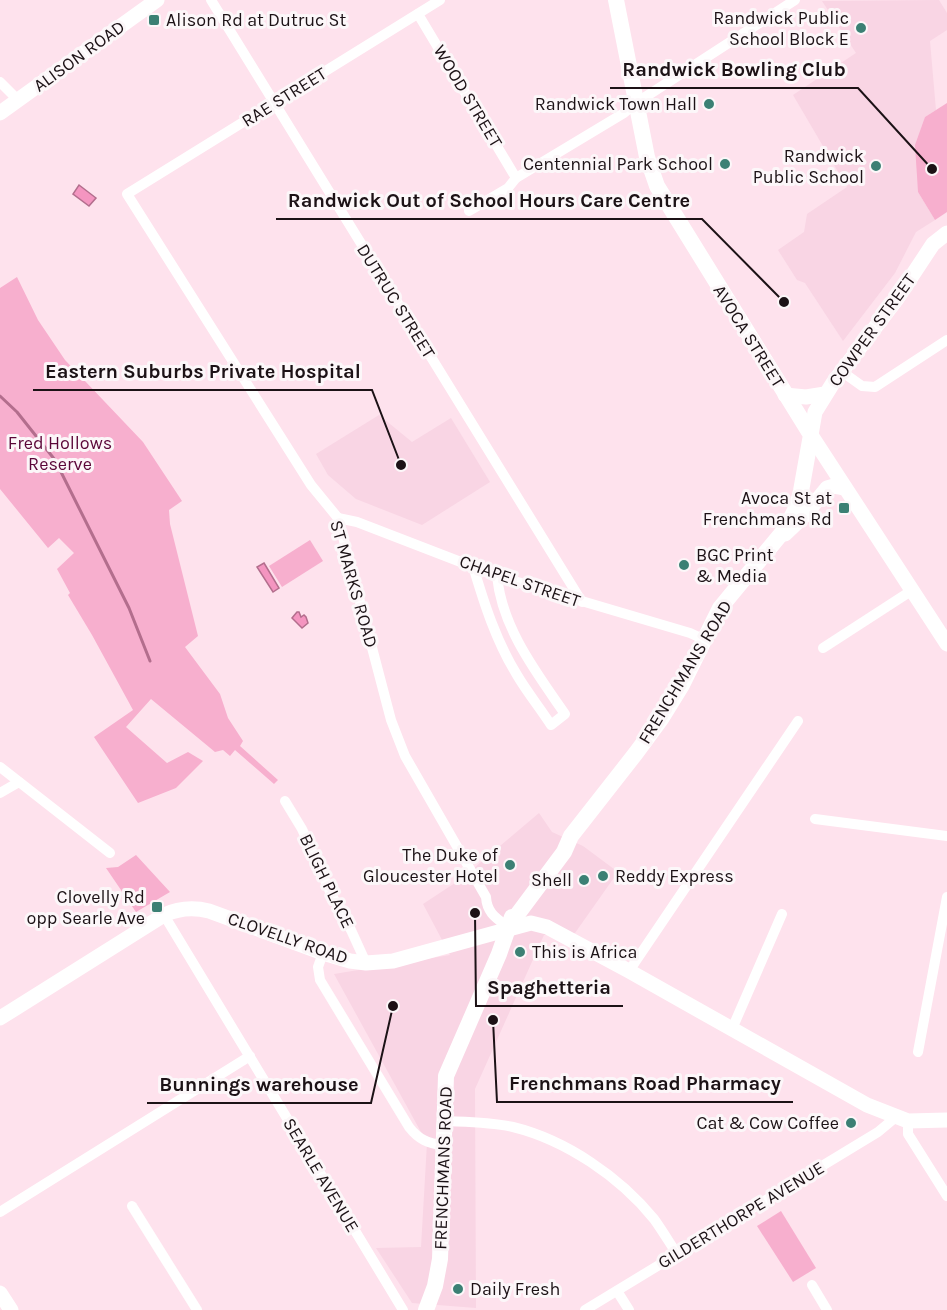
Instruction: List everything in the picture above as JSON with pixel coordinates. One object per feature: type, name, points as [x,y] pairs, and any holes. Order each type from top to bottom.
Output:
[{"type":"main road","name":"AVOCA STREET","points":[[616,0],[647,157],[657,186],[811,435]]},
{"type":"main road","name":"FRENCHMANS ROAD","points":[[426,1310],[435,1286],[440,1259],[446,1076],[499,954],[508,927],[564,852],[571,836],[666,711],[682,685],[720,608],[786,528],[797,506],[811,435]]},
{"type":"street","name":"ALISON ROAD","points":[[0,113],[157,0]]},
{"type":"street","name":"DUTRUC STREET","points":[[211,0],[582,602]]},
{"type":"street","name":"RAE STREET","points":[[127,194],[440,0]]},
{"type":"street","points":[[469,211],[508,188],[516,178],[624,113],[795,0]]},
{"type":"street","name":"WOOD STREET","points":[[418,14],[516,178]]},
{"type":"street","points":[[0,82],[18,100]]},
{"type":"street","name":"ST MARKS ROAD","points":[[127,194],[311,485],[338,518],[391,720],[405,756],[486,897],[486,906],[490,914],[508,927]]},
{"type":"street","name":"COWPER STREET","points":[[811,435],[815,412],[825,394],[896,300],[933,244],[947,233]]},
{"type":"street","points":[[841,371],[862,386],[875,387],[947,340]]},
{"type":"street","points":[[785,395],[806,397],[825,394]]},
{"type":"street","name":"AVOCA STREET","points":[[811,435],[947,644]]},
{"type":"street","points":[[774,544],[805,515],[827,488],[834,486],[845,488]]},
{"type":"street","name":"CHAPEL STREET","points":[[338,518],[357,522],[496,576],[690,633],[703,639]]},
{"type":"street","points":[[473,566],[484,605],[506,656],[517,676],[552,725],[565,714],[531,664],[510,625],[498,590],[496,576]]},
{"type":"street","points":[[823,648],[911,591]]},
{"type":"street","points":[[629,971],[798,721]]},
{"type":"street","points":[[0,767],[110,853]]},
{"type":"street","points":[[0,792],[19,782]]},
{"type":"street","name":"BLIGH PLACE","points":[[285,801],[302,829],[331,894],[366,963]]},
{"type":"street","points":[[815,819],[947,836]]},
{"type":"street","points":[[918,1053],[947,897]]},
{"type":"street","name":"CLOVELLY ROAD","points":[[0,1018],[164,915],[182,909],[199,909],[323,953],[366,963],[393,961],[531,922],[547,927],[629,971],[867,1105],[902,1119],[947,1120]]},
{"type":"street","points":[[732,1029],[782,914]]},
{"type":"street","name":"SEARLE AVENUE","points":[[164,915],[403,1310]]},
{"type":"street","points":[[323,953],[318,964],[320,980],[409,1127],[427,1143],[444,1146]]},
{"type":"street","points":[[0,1212],[250,1056]]},
{"type":"street","points":[[902,1119],[908,1134],[947,1196]]},
{"type":"street","name":"GILDERTHORPE AVENUE","points":[[585,1310],[902,1119]]},
{"type":"street","points":[[445,1121],[512,1127],[544,1137],[592,1162],[633,1197],[654,1219],[677,1254]]},
{"type":"street","points":[[132,1206],[197,1310]]},
{"type":"street","points":[[812,1285],[827,1310]]},
{"type":"street","points":[[617,1291],[629,1310]]},
{"type":"street","points":[[0,1293],[11,1310]]},
{"type":"shaded area","name":"Randwick Public School","points":[[939,0],[947,13],[947,30],[930,41],[936,110],[925,117],[918,192],[935,220],[916,232],[895,273],[843,341],[805,283],[797,280],[778,250],[804,232],[807,214],[847,187],[793,95],[856,53],[822,1]]},
{"type":"shaded area","points":[[79,185],[96,198],[89,206],[73,194]]},
{"type":"shaded area","points":[[379,415],[412,442],[451,418],[490,482],[422,525],[356,499],[328,475],[316,454]]},
{"type":"shaded area","points":[[264,563],[279,588],[273,592],[257,567]]},
{"type":"shaded area","points":[[297,612],[301,617],[304,615],[306,617],[308,623],[302,628],[292,618]]},
{"type":"shaded area","points":[[539,813],[552,832],[583,846],[618,872],[575,933],[544,935],[475,1089],[476,1308],[412,1303],[376,1248],[421,1247],[427,1143],[334,974],[450,955],[423,904],[461,879]]},
{"type":"green space","points":[[947,103],[947,212],[935,220],[918,192],[915,145],[925,117]]},
{"type":"green space","name":"Fred Hollows Reserve","points":[[17,277],[38,320],[65,360],[143,442],[182,501],[169,510],[170,524],[198,636],[185,647],[220,694],[228,718],[243,741],[240,746],[278,780],[274,784],[235,750],[230,756],[223,750],[215,752],[151,699],[126,727],[167,763],[188,752],[203,761],[176,788],[138,803],[94,737],[133,710],[68,595],[70,593],[57,569],[74,553],[59,538],[48,548],[0,489],[0,288]]},
{"type":"green space","points":[[310,540],[323,561],[282,587],[269,566]]},
{"type":"green space","points":[[136,855],[170,892],[136,912],[106,868],[118,867]]},
{"type":"green space","points":[[781,1211],[816,1268],[793,1282],[757,1226]]},
{"type":"waterway","points":[[0,396],[17,412],[55,460],[129,608],[150,661]]},
{"type":"place","name":"Alison Rd at Dutruc St","points":[[154,20]]},
{"type":"place","name":"Randwick Public School Block E","points":[[861,28]]},
{"type":"place","name":"Randwick Town Hall","points":[[709,104]]},
{"type":"place","name":"Centennial Park School","points":[[725,164]]},
{"type":"place","name":"Randwick Public School","points":[[876,166]]},
{"type":"place","name":"Randwick Bowling Club","points":[[932,169]]},
{"type":"place","name":"Randwick Out of School Hours Care Centre","points":[[784,302]]},
{"type":"place","name":"Eastern Suburbs Private Hospital","points":[[401,465]]},
{"type":"place","name":"Avoca St at Frenchmans Rd","points":[[844,508]]},
{"type":"place","name":"BGC Print & Media","points":[[684,565]]},
{"type":"place","name":"The Duke of Gloucester Hotel","points":[[510,865]]},
{"type":"place","name":"Reddy Express","points":[[603,876]]},
{"type":"place","name":"Shell","points":[[584,880]]},
{"type":"place","name":"Clovelly Rd opp Searle Ave","points":[[157,907]]},
{"type":"place","name":"Spaghetteria","points":[[475,913]]},
{"type":"place","name":"This is Africa","points":[[520,952]]},
{"type":"place","name":"Bunnings warehouse","points":[[393,1006]]},
{"type":"place","name":"Frenchmans Road Pharmacy","points":[[493,1020]]},
{"type":"place","name":"Cat & Cow Coffee","points":[[851,1123]]},
{"type":"place","name":"Daily Fresh","points":[[458,1289]]}]
